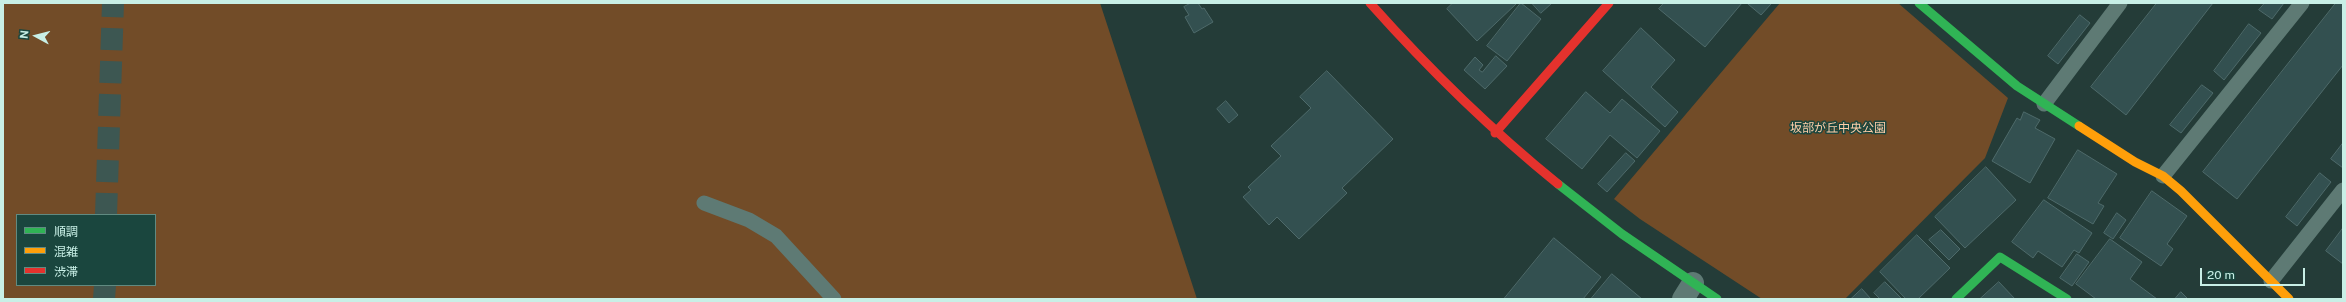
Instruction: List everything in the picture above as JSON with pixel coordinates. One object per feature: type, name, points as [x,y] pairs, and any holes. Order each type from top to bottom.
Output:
[{"type":"street","points":[[1370,3],[1431,71],[1495,133],[1562,190],[1688,291],[1718,299]]},
{"type":"street","points":[[1495,133],[1609,3]]},
{"type":"street","points":[[1919,3],[2017,86],[2135,162],[2163,176],[2181,191],[2289,299]]},
{"type":"street","points":[[1956,299],[2000,257],[2067,299]]},
{"type":"lane","points":[[2044,104],[2120,3]]},
{"type":"lane","points":[[2163,176],[2302,3]]},
{"type":"lane","points":[[2271,281],[2343,190]]},
{"type":"lane","points":[[704,203],[749,220],[776,236],[834,299]]},
{"type":"green space","points":[[3,3],[1100,3],[1197,299],[3,299]]},
{"type":"green space","name":"坂部が丘中央公園","points":[[1780,3],[1898,3],[2008,98],[1985,158],[1845,299],[1762,299],[1640,219],[1614,199]]},
{"type":"building","points":[[1191,3],[1198,3],[1202,9],[1204,8],[1213,22],[1194,33],[1185,17],[1189,15],[1184,7]]},
{"type":"building","points":[[1453,3],[1516,4],[1477,41],[1447,9]]},
{"type":"building","points":[[1521,3],[1541,19],[1507,61],[1487,46]]},
{"type":"building","points":[[1532,3],[1552,3],[1541,13]]},
{"type":"building","points":[[1664,3],[1742,3],[1705,47],[1659,9]]},
{"type":"building","points":[[2157,3],[2213,3],[2126,115],[2091,87]]},
{"type":"building","points":[[2265,3],[2284,3],[2272,19],[2259,10]]},
{"type":"building","points":[[2336,3],[2343,3],[2343,65],[2237,199],[2203,172]]},
{"type":"building","points":[[1748,4],[1771,4],[1761,15]]},
{"type":"building","points":[[2080,15],[2090,23],[2058,64],[2048,56]]},
{"type":"building","points":[[2249,24],[2261,33],[2224,80],[2214,71]]},
{"type":"building","points":[[1641,28],[1675,60],[1651,87],[1678,112],[1665,127],[1603,71]]},
{"type":"building","points":[[1496,56],[1507,66],[1485,89],[1464,70],[1475,57],[1483,65],[1479,70],[1482,72]]},
{"type":"building","points":[[1327,71],[1393,139],[1342,188],[1347,193],[1299,239],[1277,217],[1269,225],[1243,197],[1251,190],[1248,187],[1281,156],[1271,146],[1311,108],[1300,97]]},
{"type":"building","points":[[2202,85],[2213,93],[2181,133],[2170,125]]},
{"type":"building","points":[[1586,92],[1610,113],[1622,99],[1660,131],[1637,158],[1610,135],[1582,169],[1546,139]]},
{"type":"building","points":[[1226,101],[1238,115],[1229,123],[1217,109]]},
{"type":"building","points":[[2024,112],[2040,120],[2035,128],[2055,139],[2030,183],[1992,161],[2017,118],[2020,120]]},
{"type":"building","points":[[2343,143],[2343,168],[2331,159]]},
{"type":"building","points":[[2078,150],[2117,174],[2098,203],[2104,206],[2093,224],[2048,198]]},
{"type":"building","points":[[1626,153],[1635,161],[1607,192],[1598,184]]},
{"type":"building","points":[[1986,167],[2016,200],[1965,248],[1935,217]]},
{"type":"building","points":[[2320,173],[2331,182],[2297,226],[2286,217]]},
{"type":"building","points":[[2152,191],[2187,216],[2167,244],[2173,249],[2161,266],[2120,238]]},
{"type":"building","points":[[2044,200],[2092,233],[2079,253],[2074,250],[2062,267],[2038,251],[2033,258],[2012,242]]},
{"type":"building","points":[[2117,213],[2126,220],[2113,239],[2104,233]]},
{"type":"building","points":[[2343,228],[2343,264],[2326,251]]},
{"type":"building","points":[[1941,230],[1960,249],[1949,260],[1929,240]]},
{"type":"building","points":[[1917,235],[1950,268],[1918,299],[1906,299],[1880,272]]},
{"type":"building","points":[[1554,238],[1601,277],[1583,299],[1504,299]]},
{"type":"building","points":[[2110,239],[2142,262],[2130,279],[2157,299],[2096,299],[2076,284]]},
{"type":"building","points":[[2077,254],[2089,262],[2072,286],[2060,278]]},
{"type":"building","points":[[1612,274],[1642,299],[1591,299]]},
{"type":"building","points":[[1885,282],[1902,299],[1880,299],[1874,293]]},
{"type":"building","points":[[1999,282],[2015,299],[1980,299]]},
{"type":"building","points":[[1862,289],[1871,299],[1851,299]]},
{"type":"building","points":[[2181,292],[2188,299],[2175,299]]},
{"type":"tunnel","points":[[106,214],[113,3]]},
{"type":"tunnel","points":[[104,299],[105,286]]},
{"type":"traffic: fast","points":[[1919,3],[2017,86],[2079,126]]},
{"type":"traffic: fast","points":[[1558,184],[1622,234],[1717,299]]},
{"type":"traffic: fast","points":[[1956,299],[2000,257],[2067,299]]},
{"type":"traffic: slow","points":[[2079,126],[2135,162],[2163,176],[2181,191],[2289,299]]},
{"type":"traffic: jam","points":[[1370,3],[1414,51],[1460,97],[1508,142],[1558,184]]},
{"type":"traffic: jam","points":[[1495,133],[1609,3]]}]
